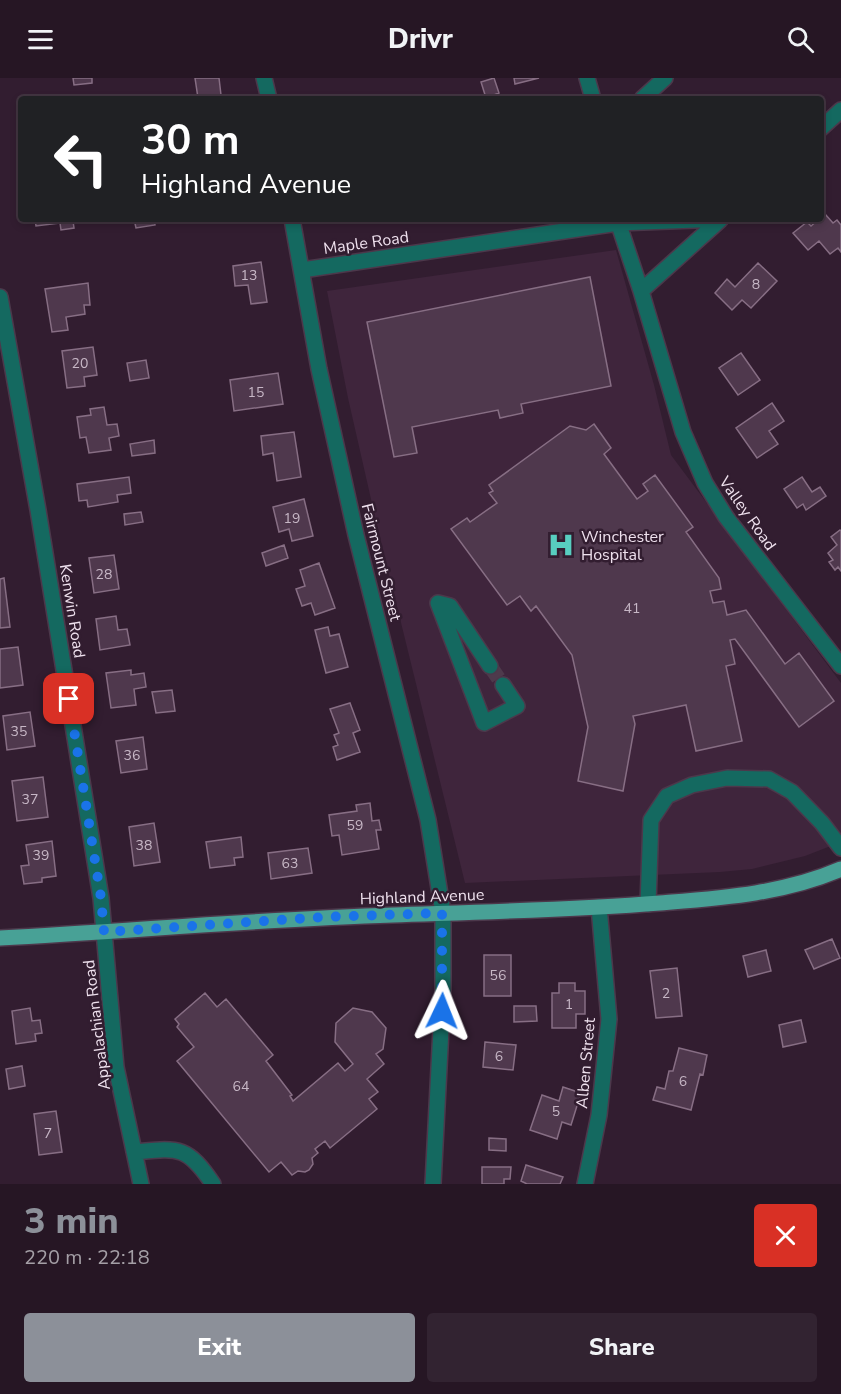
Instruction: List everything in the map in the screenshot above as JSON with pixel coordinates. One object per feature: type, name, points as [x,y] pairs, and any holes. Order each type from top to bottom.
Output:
[{"type":"main road","name":"Highland Avenue","points":[[0,938],[324,917],[599,907],[648,903],[760,893],[804,883],[841,869]]},
{"type":"street","points":[[264,78],[267,96]]},
{"type":"street","points":[[587,78],[592,96]]},
{"type":"street","points":[[645,96],[665,78]]},
{"type":"street","points":[[824,125],[841,110]]},
{"type":"street","name":"Fairmount Street","points":[[293,222],[319,369],[356,535],[428,820],[442,913],[443,990],[433,1184]]},
{"type":"street","name":"Maple Road","points":[[302,270],[611,222]]},
{"type":"street","name":"Valley Road","points":[[617,222],[641,291],[683,432],[705,483],[726,517],[841,666]]},
{"type":"street","points":[[641,291],[718,222]]},
{"type":"street","name":"Kenwin Road","points":[[0,297],[73,722],[101,898],[104,932]]},
{"type":"street","points":[[490,666],[450,606],[438,603],[484,723],[517,706],[503,686]]},
{"type":"street","points":[[648,903],[651,820],[666,796],[692,785],[727,778],[769,779],[792,792],[822,823],[841,848]]},
{"type":"street","name":"Alben Street","points":[[585,1184],[599,1115],[609,1019],[599,907]]},
{"type":"street","name":"Appalachian Road","points":[[104,932],[116,1067],[141,1184]]},
{"type":"street","points":[[134,1152],[168,1149],[184,1153],[200,1164],[213,1184]]},
{"type":"shaded area","name":"Winchester Hospital","points":[[616,250],[671,455],[841,683],[841,842],[805,856],[752,869],[465,883],[376,521],[327,291]]},
{"type":"building","points":[[73,78],[92,78],[92,83],[74,85]]},
{"type":"building","points":[[195,78],[219,78],[221,95],[198,96]]},
{"type":"building","points":[[494,78],[499,93],[485,96],[481,82]]},
{"type":"building","points":[[514,78],[539,78],[515,84]]},
{"type":"building","points":[[824,215],[833,223],[837,220],[841,225],[841,252],[838,248],[830,254],[819,241],[808,250],[793,233],[807,222],[811,226],[816,222],[824,222]]},
{"type":"building","points":[[35,222],[73,222],[74,228],[61,230],[60,223],[36,226]]},
{"type":"building","points":[[135,222],[154,222],[155,225],[136,228]]},
{"type":"building","points":[[261,262],[267,302],[251,304],[248,285],[235,286],[233,266]]},
{"type":"building","points":[[758,263],[777,281],[751,308],[742,300],[732,310],[715,293],[727,279],[735,287]]},
{"type":"building","points":[[590,277],[611,386],[521,404],[523,413],[500,418],[498,410],[412,427],[417,453],[394,457],[367,322]]},
{"type":"building","points":[[88,283],[90,305],[84,305],[85,314],[66,317],[68,330],[52,332],[45,289]]},
{"type":"building","points":[[93,347],[97,375],[84,377],[85,386],[67,388],[62,351]]},
{"type":"building","points":[[741,353],[760,380],[738,395],[719,368]]},
{"type":"building","points":[[146,360],[149,378],[130,381],[127,363]]},
{"type":"building","points":[[278,373],[283,404],[234,411],[230,380]]},
{"type":"building","points":[[772,403],[784,421],[769,431],[778,444],[757,458],[736,428]]},
{"type":"building","points":[[104,407],[107,425],[117,424],[119,436],[109,438],[111,450],[89,453],[86,437],[80,438],[77,417],[91,415],[90,409]]},
{"type":"building","points":[[594,424],[611,448],[604,454],[637,499],[648,491],[643,484],[655,475],[693,527],[686,532],[719,578],[721,589],[710,591],[713,603],[724,601],[727,615],[746,610],[785,664],[799,653],[834,701],[799,727],[735,639],[730,640],[735,664],[726,666],[742,741],[696,751],[686,705],[633,716],[635,724],[623,791],[578,781],[588,727],[572,655],[536,606],[531,611],[520,596],[507,605],[451,529],[467,518],[470,522],[497,503],[489,493],[493,491],[489,485],[570,426],[586,430]]},
{"type":"building","points":[[294,432],[301,477],[277,481],[273,453],[263,455],[261,436]]},
{"type":"building","points":[[154,440],[155,453],[132,456],[130,444]]},
{"type":"building","points":[[129,477],[131,493],[117,495],[118,502],[88,507],[87,500],[79,501],[77,484]]},
{"type":"building","points":[[802,477],[812,492],[820,487],[826,496],[806,510],[803,504],[797,508],[784,489]]},
{"type":"building","points":[[304,499],[313,536],[292,541],[289,529],[279,532],[273,507]]},
{"type":"building","points":[[141,512],[143,522],[125,525],[124,514]]},
{"type":"building","points":[[840,530],[841,571],[838,567],[835,570],[829,562],[833,560],[828,553],[837,545],[831,537]]},
{"type":"building","points":[[284,545],[288,558],[266,566],[262,553]]},
{"type":"building","points":[[114,555],[119,589],[94,593],[89,558]]},
{"type":"building","points":[[319,563],[335,608],[315,615],[311,603],[302,606],[296,589],[305,586],[300,570]]},
{"type":"building","points":[[4,578],[10,627],[0,628],[0,579]]},
{"type":"building","points":[[116,616],[118,630],[127,629],[130,645],[100,650],[96,619]]},
{"type":"building","points":[[328,627],[330,636],[339,634],[348,667],[326,673],[315,630]]},
{"type":"building","points":[[18,647],[23,685],[0,688],[0,649]]},
{"type":"building","points":[[131,670],[131,675],[144,673],[146,687],[134,689],[136,705],[111,708],[106,673]]},
{"type":"building","points":[[172,690],[175,711],[156,713],[152,692]]},
{"type":"building","points":[[350,703],[360,730],[353,733],[360,752],[337,760],[333,747],[338,745],[334,735],[339,733],[330,709]]},
{"type":"building","points":[[30,712],[35,746],[7,750],[3,716]]},
{"type":"building","points":[[143,737],[147,769],[121,773],[116,741]]},
{"type":"building","points":[[43,777],[48,817],[17,821],[12,781]]},
{"type":"building","points":[[370,803],[372,821],[379,820],[381,830],[376,830],[379,849],[342,855],[339,835],[332,836],[329,815],[357,811],[356,805]]},
{"type":"building","points":[[154,823],[160,862],[134,866],[129,827]]},
{"type":"building","points":[[241,837],[243,857],[234,858],[235,865],[210,868],[206,842]]},
{"type":"building","points":[[52,841],[56,876],[42,878],[42,882],[24,884],[21,866],[29,865],[26,845]]},
{"type":"building","points":[[308,848],[312,873],[271,879],[268,853]]},
{"type":"building","points":[[832,939],[840,958],[814,969],[805,950]]},
{"type":"building","points":[[766,950],[771,971],[748,977],[743,956]]},
{"type":"building","points":[[484,955],[511,955],[511,996],[484,996]]},
{"type":"building","points":[[677,968],[682,1016],[656,1018],[650,971]]},
{"type":"building","points":[[559,983],[575,983],[575,991],[585,991],[585,1014],[576,1014],[576,1028],[552,1028],[552,993],[559,993]]},
{"type":"building","points":[[205,993],[217,1007],[226,999],[273,1055],[266,1061],[292,1095],[290,1096],[293,1101],[338,1063],[345,1071],[353,1064],[335,1042],[336,1023],[353,1008],[372,1012],[386,1028],[383,1049],[376,1054],[384,1064],[367,1079],[378,1092],[369,1099],[377,1109],[330,1148],[325,1141],[315,1149],[318,1153],[312,1158],[313,1164],[309,1170],[298,1171],[292,1175],[281,1162],[269,1172],[177,1061],[194,1047],[177,1027],[179,1024],[175,1019]]},
{"type":"building","points":[[514,1006],[536,1006],[537,1021],[514,1022]]},
{"type":"building","points":[[30,1008],[32,1021],[40,1020],[42,1033],[35,1034],[36,1041],[16,1044],[12,1011]]},
{"type":"building","points":[[801,1020],[806,1042],[783,1047],[779,1025]]},
{"type":"building","points":[[485,1042],[516,1045],[513,1070],[483,1067]]},
{"type":"building","points":[[679,1048],[707,1055],[691,1110],[653,1100],[657,1087],[665,1089],[669,1071],[673,1071]]},
{"type":"building","points":[[22,1066],[25,1086],[9,1089],[6,1069]]},
{"type":"building","points":[[563,1087],[581,1093],[571,1125],[562,1122],[557,1139],[530,1130],[542,1095],[559,1101]]},
{"type":"building","points":[[56,1111],[62,1152],[39,1155],[34,1114]]},
{"type":"building","points":[[489,1138],[506,1139],[506,1151],[489,1150]]},
{"type":"building","points":[[526,1165],[563,1177],[560,1184],[527,1184],[521,1181]]},
{"type":"building","points":[[482,1167],[511,1167],[510,1179],[504,1179],[504,1184],[482,1184]]},
{"type":"tunnel","points":[[490,666],[503,685]]},
{"type":"place","name":"Winchester Hospital","points":[[561,545]]},
{"type":"route","points":[[69,699],[101,898],[104,932],[324,917],[442,913],[442,1011]]}]
